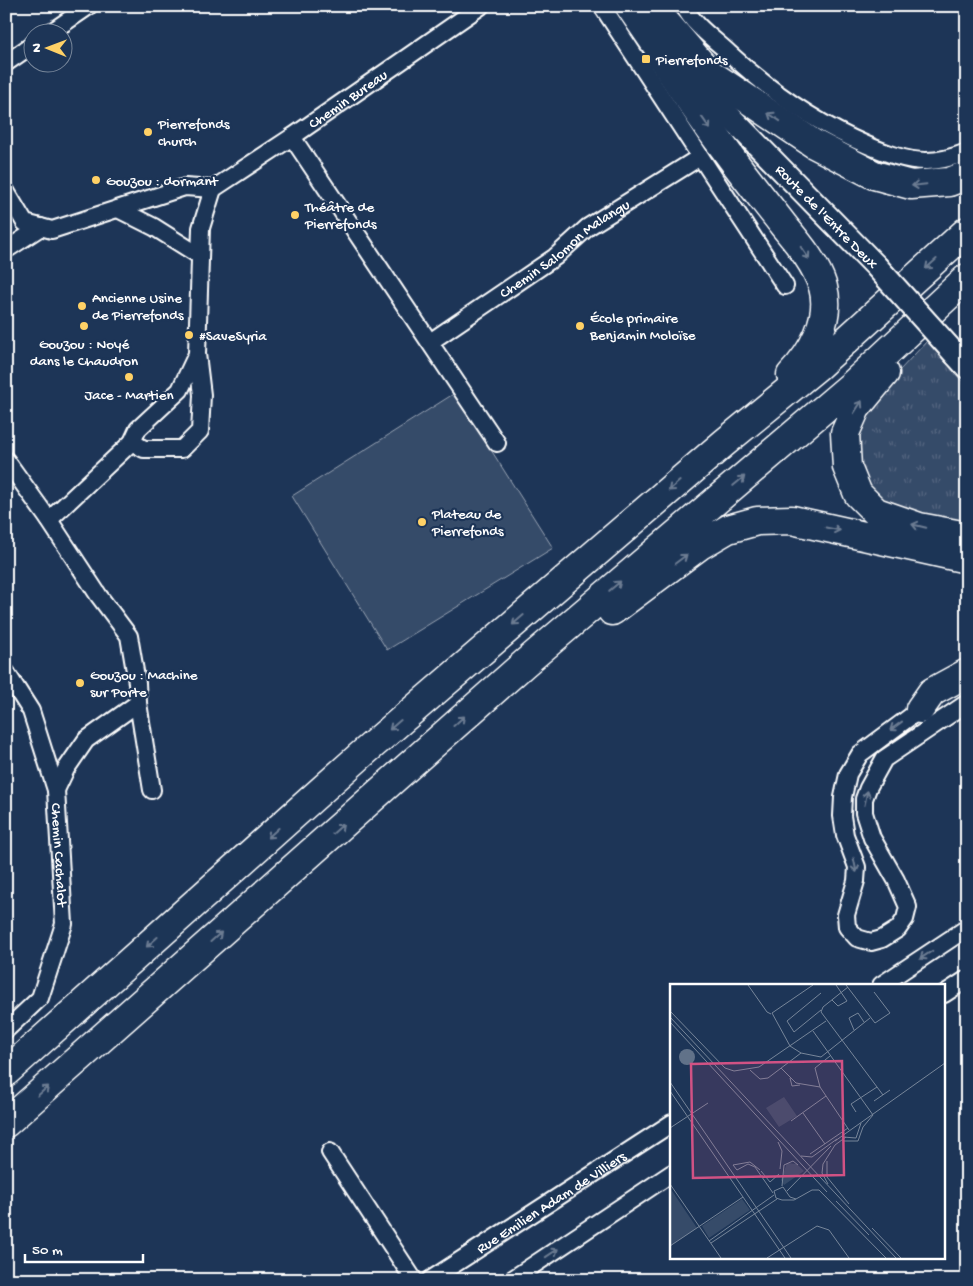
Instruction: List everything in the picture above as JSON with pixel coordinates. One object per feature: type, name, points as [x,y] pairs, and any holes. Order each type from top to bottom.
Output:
[{"type":"highway","points":[[655,6],[660,16],[709,73],[814,144],[874,174],[911,185],[949,182],[967,175]]},
{"type":"highway","points":[[659,54],[724,148],[798,243],[814,266],[823,287],[825,312],[817,338],[798,368],[724,443]]},
{"type":"highway","points":[[6,1072],[361,754],[724,443],[818,366],[967,231]]},
{"type":"highway","points":[[6,1123],[525,663],[852,385],[967,278]]},
{"type":"highway","points":[[963,553],[920,527],[876,512],[858,494],[847,467],[845,433],[856,408],[886,372],[967,296]]},
{"type":"highway","points":[[525,663],[593,626],[698,546],[728,529],[757,521],[792,520],[963,553]]},
{"type":"highway","points":[[920,709],[932,692],[967,673]]},
{"type":"main road","name":"Route de l'Entre Deux","points":[[626,6],[659,54],[683,69]]},
{"type":"main road","name":"Route de l'Entre Deux","points":[[646,6],[646,12],[683,69],[876,266],[961,361]]},
{"type":"street","points":[[66,22],[89,6]]},
{"type":"street","name":"Chemin Bureau","points":[[213,189],[292,137],[481,6]]},
{"type":"street","points":[[602,6],[785,286]]},
{"type":"street","points":[[684,6],[700,26],[756,78],[837,133],[891,156],[917,160],[925,161],[954,157],[967,152]]},
{"type":"street","points":[[6,63],[22,52]]},
{"type":"street","points":[[292,137],[497,443]]},
{"type":"street","name":"Chemin Salomon Malangu","points":[[430,342],[555,257],[588,227],[700,157]]},
{"type":"street","points":[[6,191],[26,223],[52,230],[185,187],[213,189],[201,228],[197,354],[202,395],[200,431],[182,449],[144,449],[132,442]]},
{"type":"street","points":[[118,209],[154,227],[200,256]]},
{"type":"street","points":[[6,250],[40,227]]},
{"type":"street","points":[[49,520],[132,442],[138,429],[180,390],[197,354]]},
{"type":"street","points":[[6,460],[49,520],[99,596],[129,636],[152,790]]},
{"type":"street","name":"Chemin Cachalot","points":[[6,672],[31,711],[56,790],[64,924],[40,998],[6,1030]]},
{"type":"street","points":[[967,682],[942,693],[860,754],[848,774],[843,797],[842,816],[845,835],[857,867],[856,881],[846,916],[847,927],[857,938],[871,942],[882,940],[898,929],[905,919],[908,907],[896,880],[872,838],[864,814],[864,799],[868,788],[884,758],[967,703]]},
{"type":"street","points":[[56,790],[66,769],[86,740],[138,703]]},
{"type":"street","points":[[883,984],[967,928]]},
{"type":"street","points":[[946,993],[967,979]]},
{"type":"street","name":"Rue Emilien Adam de Villiers","points":[[430,1280],[670,1124]]},
{"type":"street","points":[[330,1152],[414,1280]]},
{"type":"street","points":[[511,1280],[670,1174]]},
{"type":"green space","points":[[927,341],[967,387],[967,527],[893,510],[861,479],[859,447],[862,423],[872,400]]},
{"type":"green space","name":"Plateau de Pierrefonds","points":[[455,393],[553,548],[387,650],[292,496]]},
{"type":"place","name":"Pierrefonds","points":[[646,59]]},
{"type":"place","name":"Pierrefonds church","points":[[148,132]]},
{"type":"place","name":"Gouzou : dormant","points":[[96,180]]},
{"type":"place","name":"Théâtre de Pierrefonds","points":[[295,215]]},
{"type":"place","name":"Ancienne Usine de Pierrefonds","points":[[82,306]]},
{"type":"place","name":"Gouzou : Noyé dans le Chaudron","points":[[84,326]]},
{"type":"place","name":"École primaire Benjamin Moloïse","points":[[580,326]]},
{"type":"place","name":"#SaveSyria","points":[[189,335]]},
{"type":"place","name":"Jace - Martien","points":[[129,377]]},
{"type":"place","name":"Plateau de Pierrefonds","points":[[422,522]]},
{"type":"place","name":"Gouzou : Machine sur Porte","points":[[80,683]]}]
